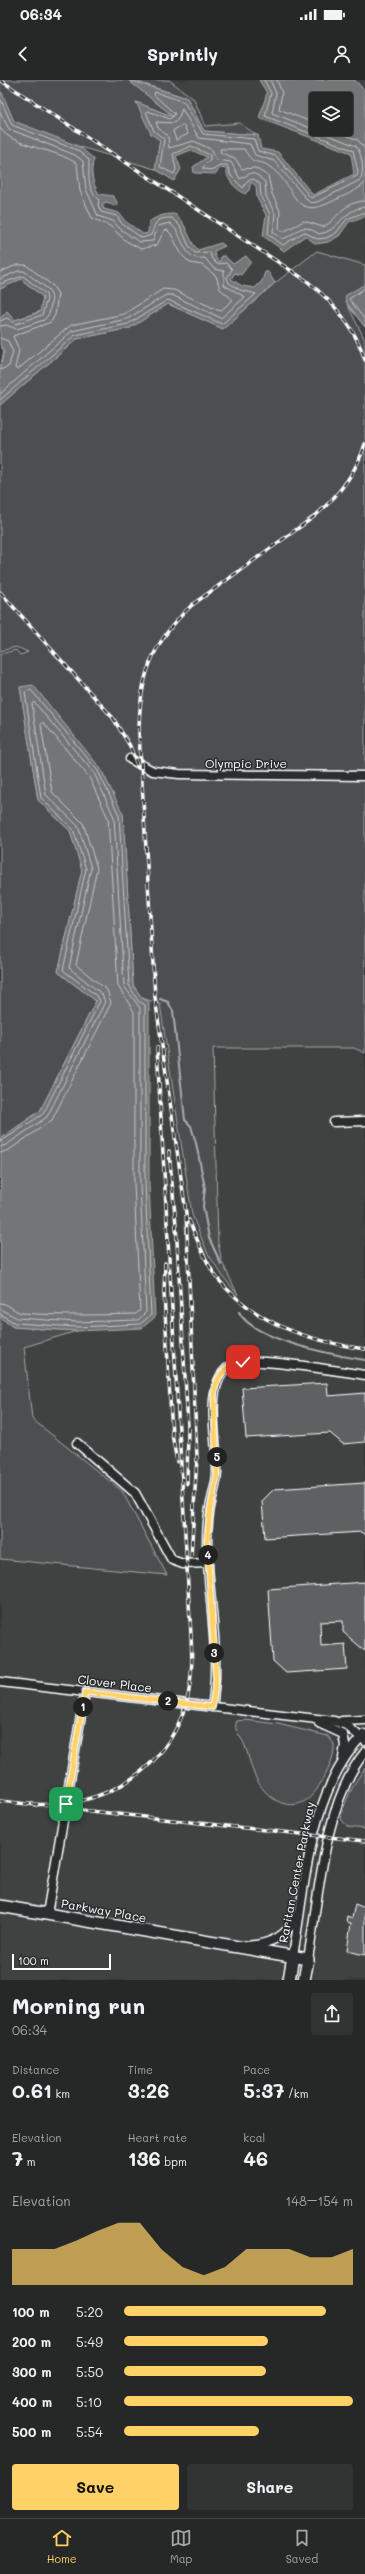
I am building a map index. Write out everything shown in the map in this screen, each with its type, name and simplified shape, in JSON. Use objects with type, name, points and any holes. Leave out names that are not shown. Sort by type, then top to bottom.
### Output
[{"type":"main road","points":[[0,1906],[47,1914]]},
{"type":"main road","name":"Parkway Place","points":[[47,1914],[308,1959]]},
{"type":"main road","name":"Raritan Center Parkway","points":[[289,1980],[293,1956]]},
{"type":"main road","points":[[304,1980],[308,1959]]},
{"type":"street","name":"Olympic Drive","points":[[130,759],[153,771],[179,774],[365,776]]},
{"type":"street","points":[[334,1122],[365,1121]]},
{"type":"street","points":[[212,1707],[216,1680],[208,1563],[210,1510],[217,1475],[214,1392],[221,1374],[237,1362],[294,1365],[365,1375]]},
{"type":"street","points":[[77,1443],[135,1493],[172,1560],[183,1564],[208,1563]]},
{"type":"street","name":"Clover Place","points":[[0,1682],[330,1721],[346,1725],[364,1737]]},
{"type":"street","name":"Parkway Place","points":[[47,1914],[85,1692]]},
{"type":"street","points":[[295,1716],[328,1725],[341,1732],[345,1745],[341,1764]]},
{"type":"street","points":[[330,1721],[365,1720]]},
{"type":"street","name":"Raritan Center Parkway","points":[[293,1956],[319,1812],[327,1790],[341,1764],[364,1737]]},
{"type":"street","points":[[308,1959],[335,1810],[347,1778],[365,1752]]},
{"type":"street","points":[[233,1946],[253,1946],[278,1939],[292,1926],[302,1902]]},
{"type":"shaded area","points":[[0,80],[365,80],[365,1980],[0,1980]]},
{"type":"shaded area","points":[[0,80],[128,80],[176,118],[136,102],[160,140],[155,169],[80,147],[13,121],[2,93],[0,92]]},
{"type":"shaded area","points":[[132,80],[169,80],[194,99],[205,126],[240,123],[256,135],[204,131],[187,98]]},
{"type":"shaded area","points":[[317,251],[365,265],[365,327],[347,304],[365,340],[365,1053],[354,1048],[213,1048],[218,1243],[222,1262],[238,1295],[224,1278],[208,1254],[192,1215],[160,1004],[142,998],[133,985],[123,814],[20,687],[38,800],[70,831],[82,870],[58,972],[96,1001],[40,1111],[1,1138],[0,1142],[0,654],[16,650],[20,655],[28,652],[16,647],[0,651],[0,405],[77,339],[130,328],[168,304],[223,329],[275,283]]},
{"type":"shaded area","points":[[21,279],[43,297],[41,311],[15,320],[7,311],[0,319],[0,289]]},
{"type":"shaded area","points":[[0,1317],[13,1327],[77,1331],[24,1347],[32,1419],[122,1491],[167,1575],[0,1559]]},
{"type":"shaded area","points":[[245,1720],[278,1724],[328,1736],[334,1744],[332,1759],[320,1784],[306,1801],[297,1804],[280,1802],[271,1797],[264,1790],[255,1776],[244,1743],[238,1734],[236,1727],[237,1721]]},
{"type":"shaded area","points":[[365,1768],[365,1829],[348,1827],[341,1819],[342,1812],[350,1792]]},
{"type":"water","points":[[128,80],[187,98],[204,131],[258,135],[261,149],[278,152],[313,195],[354,174],[351,153],[259,118],[267,93],[259,80],[355,80],[365,91],[365,216],[349,222],[339,236],[328,242],[316,244],[305,236],[284,251],[263,236],[266,215],[257,198],[256,186],[251,182],[249,190],[245,194],[232,184],[226,169],[220,168],[216,174],[194,173],[193,167],[207,157],[191,150],[176,156],[181,169],[174,181],[155,169],[160,140],[151,134],[136,102],[174,117]]},
{"type":"water","points":[[0,92],[2,93],[14,121],[80,147],[94,159],[92,172],[93,181],[99,194],[113,196],[117,202],[116,206],[107,202],[102,204],[104,209],[119,213],[125,221],[143,234],[148,233],[149,222],[152,220],[167,214],[175,214],[183,223],[193,244],[198,250],[221,243],[225,246],[214,251],[215,257],[220,262],[221,256],[225,256],[233,264],[246,256],[251,262],[241,275],[235,273],[231,279],[242,286],[255,288],[262,281],[265,272],[268,272],[275,283],[223,329],[168,304],[130,328],[77,339],[0,405],[0,368],[4,351],[0,345],[0,319],[7,311],[15,320],[40,312],[43,297],[21,279],[0,289]]},
{"type":"water","points":[[365,284],[365,327],[346,302],[345,296]]},
{"type":"water","points":[[33,685],[101,769],[123,814],[133,985],[142,998],[149,1002],[149,1184],[155,1317],[142,1328],[77,1331],[13,1327],[0,1317],[1,1138],[40,1111],[96,1001],[58,972],[82,870],[70,831],[38,800],[20,687]]},
{"type":"building","points":[[327,1383],[328,1396],[365,1393],[365,1442],[343,1444],[330,1433],[246,1438],[242,1388]]},
{"type":"building","points":[[365,1483],[365,1535],[361,1532],[265,1538],[262,1501],[274,1489]]},
{"type":"building","points":[[365,1582],[365,1651],[343,1632],[343,1621],[320,1622],[321,1646],[345,1644],[347,1669],[286,1673],[273,1661],[268,1589]]},
{"type":"building","points":[[355,1904],[365,1908],[365,1955],[347,1951],[351,1923],[346,1922],[347,1916],[352,1918]]},
{"type":"waterway","points":[[160,999],[168,1002],[173,1011],[185,1120],[191,1126],[196,1143],[205,1188],[203,1206],[209,1238],[221,1264]]},
{"type":"waterway","points":[[239,1312],[247,1322],[278,1339],[316,1350],[365,1360]]},
{"type":"railway","points":[[0,80],[307,281],[317,289],[342,316],[356,337],[365,360]]},
{"type":"railway","points":[[191,1557],[197,1457],[186,1213],[155,997],[139,734],[142,696],[145,679],[157,648],[166,633],[178,619],[192,605],[315,516],[331,501],[345,484],[357,465],[365,444]]},
{"type":"railway","points":[[0,592],[113,718],[130,746],[138,768]]},
{"type":"railway","points":[[32,1804],[55,1804],[78,1801],[100,1795],[121,1785],[139,1773],[156,1757],[170,1739],[181,1718],[189,1689],[192,1661],[191,1632],[157,1047]]},
{"type":"railway","points":[[169,1151],[176,1225],[188,1426],[187,1484]]},
{"type":"railway","points":[[189,1220],[209,1265],[217,1278],[232,1294],[248,1307],[266,1319],[284,1328],[324,1341],[365,1349]]},
{"type":"railway","points":[[165,1263],[164,1293],[172,1434],[177,1462]]},
{"type":"railway","points":[[0,1801],[37,1805]]},
{"type":"railway","points":[[63,1808],[365,1841]]},
{"type":"route","points":[[66,1804],[85,1692],[212,1707],[216,1680],[207,1540],[210,1510],[217,1475],[214,1396],[216,1384],[224,1371],[235,1363],[243,1362]]}]
